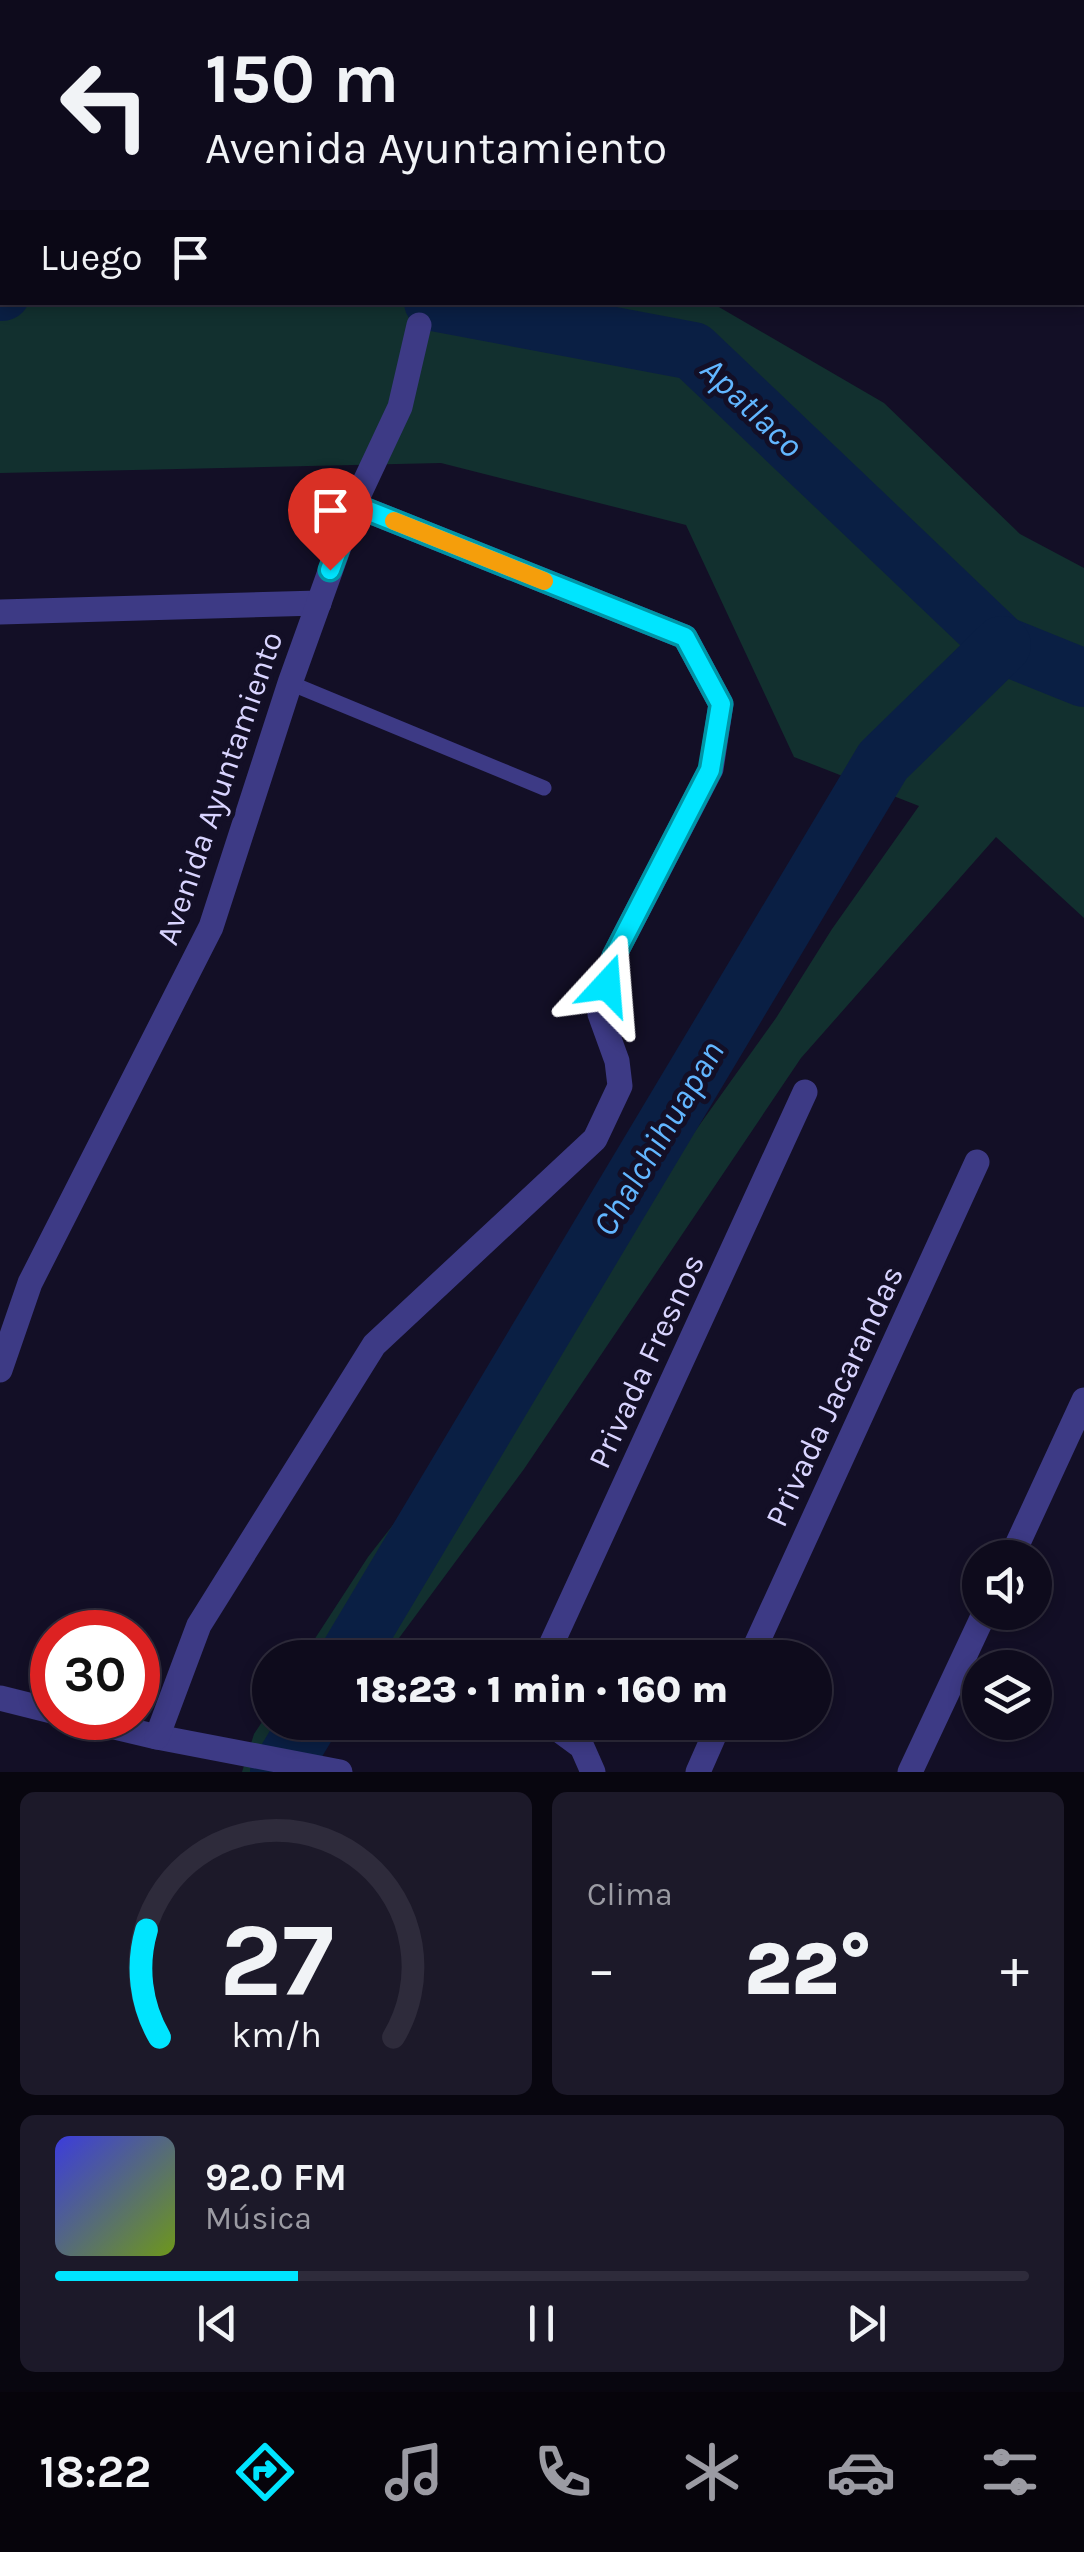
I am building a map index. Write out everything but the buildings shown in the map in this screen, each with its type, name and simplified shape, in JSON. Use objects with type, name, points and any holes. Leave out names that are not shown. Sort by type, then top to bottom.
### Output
[{"type":"street","name":"Avenida Ayuntamiento","points":[[0,1370],[30,1283],[210,927],[318,603],[354,505],[400,407],[419,325]]},
{"type":"street","points":[[160,1727],[199,1625],[374,1345],[596,1139],[620,1086],[617,1062],[600,1014],[614,956],[710,770],[721,704],[685,637],[354,505]]},
{"type":"street","points":[[0,612],[318,603]]},
{"type":"street","name":"Privada Fresnos","points":[[552,1640],[806,1092]]},
{"type":"street","name":"Privada Jacarandas","points":[[758,1640],[977,1162]]},
{"type":"street","points":[[1018,1540],[1084,1400]]},
{"type":"street","points":[[910,1772],[977,1630]]},
{"type":"street","points":[[0,1698],[30,1706]]},
{"type":"street","points":[[160,1739],[340,1772]]},
{"type":"street","points":[[572,1740],[582,1747],[593,1772]]},
{"type":"street","points":[[698,1772],[712,1740]]},
{"type":"lane","points":[[290,683],[544,788]]},
{"type":"green space","points":[[0,305],[715,305],[884,403],[1020,534],[1084,568],[1084,918],[996,837],[801,1058],[524,1469],[398,1640],[314,1640],[368,1557],[648,1197],[776,1018],[832,929],[919,806],[794,757],[686,525],[441,463],[0,473]]},
{"type":"green space","points":[[252,1740],[324,1740],[315,1772],[242,1772]]},
{"type":"waterway","name":"Apatlaco","points":[[449,305],[693,351],[1002,645],[1084,678]]},
{"type":"waterway","name":"Chalchihuapan","points":[[358,1640],[883,761],[1002,645]]},
{"type":"waterway","name":"Chalchihuapan","points":[[279,1772],[298,1740]]},
{"type":"slow traffic","points":[[394,521],[544,581]]},
{"type":"route","points":[[330,570],[354,505],[685,637],[721,704],[710,770],[614,956],[607,985]]}]
